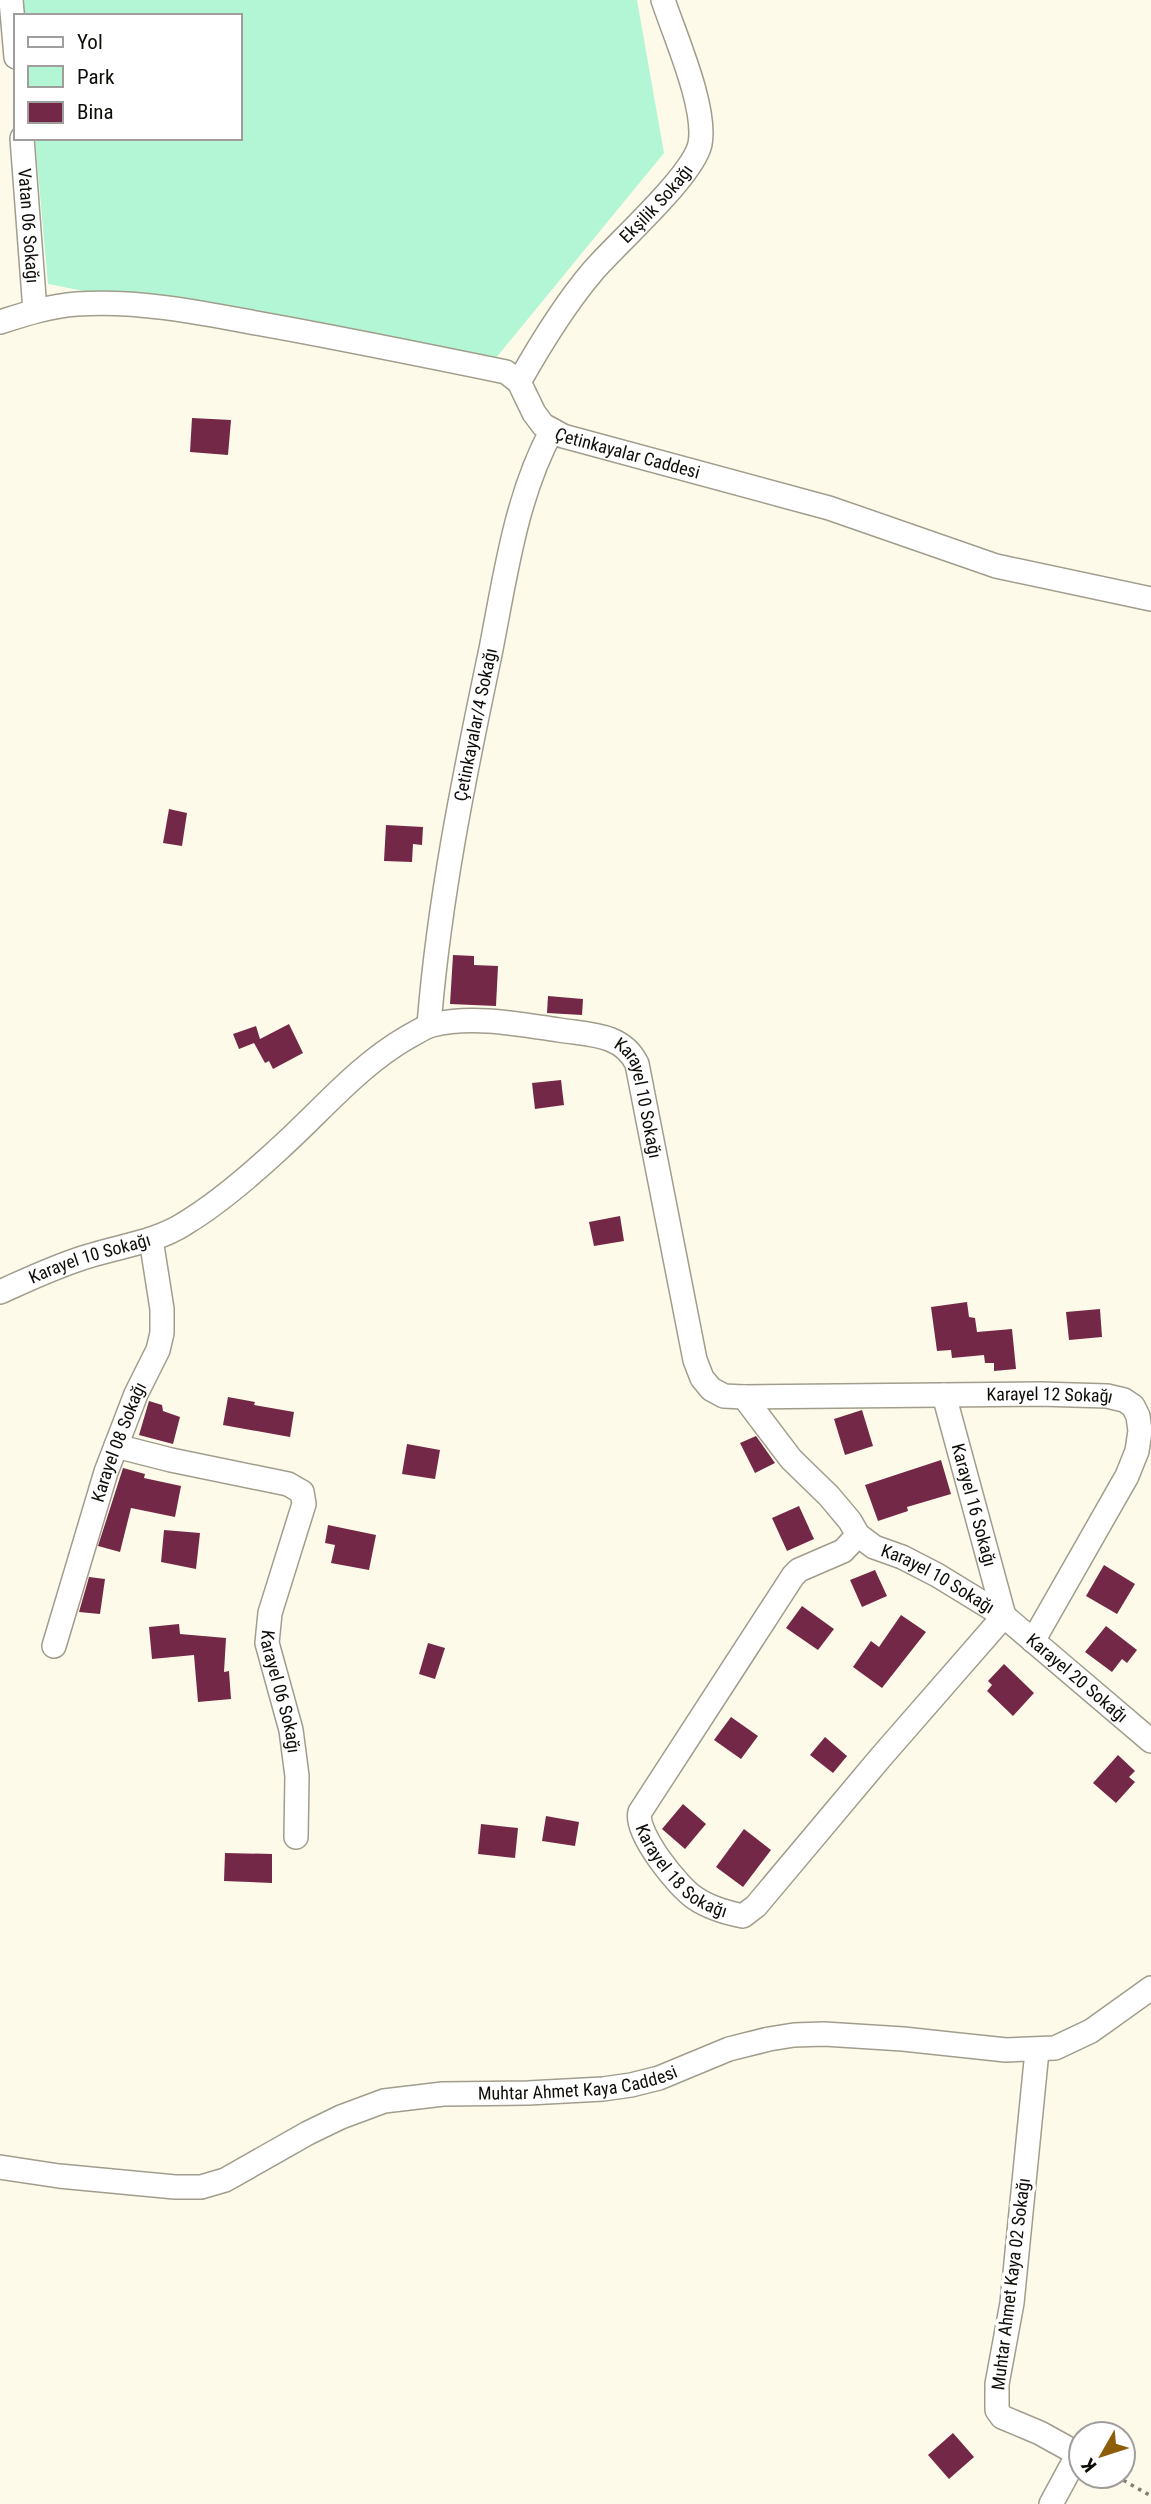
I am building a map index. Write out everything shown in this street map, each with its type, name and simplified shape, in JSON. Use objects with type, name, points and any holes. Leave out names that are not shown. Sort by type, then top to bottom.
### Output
[{"type":"street","points":[[11,0],[14,34]]},
{"type":"street","name":"Ekşilik Sokağı","points":[[519,382],[552,323],[585,281],[676,183],[693,162],[700,144],[700,117],[663,0]]},
{"type":"street","name":"Vatan 06 Sokağı","points":[[22,140],[35,311]]},
{"type":"street","points":[[0,322],[35,311],[78,304],[173,309],[282,327],[506,372],[519,382]]},
{"type":"street","name":"Çetinkayalar Caddesi","points":[[519,382],[543,425],[563,436],[829,508],[996,566],[1151,599]]},
{"type":"street","name":"Çetinkayalar/4 Sokağı","points":[[429,1025],[434,957],[443,898],[503,588],[530,480],[539,454],[552,430]]},
{"type":"street","name":"Karayel 10 Sokağı","points":[[0,1292],[85,1257],[170,1233],[186,1224],[224,1196],[280,1148],[373,1061],[429,1025],[461,1020],[528,1025],[607,1038],[622,1044],[631,1052],[637,1063],[695,1360],[702,1378],[711,1389],[724,1396],[744,1397],[790,1459],[829,1496],[858,1535],[874,1547],[902,1557],[937,1575],[1004,1616]]},
{"type":"street","name":"Karayel 08 Sokağı","points":[[54,1646],[116,1446],[140,1384],[158,1350],[162,1333],[162,1310],[151,1239]]},
{"type":"street","name":"Karayel 16 Sokağı","points":[[944,1395],[1004,1616]]},
{"type":"street","name":"Karayel 12 Sokağı","points":[[744,1397],[1107,1396],[1124,1400],[1133,1406],[1138,1416],[1140,1432],[1137,1451],[1127,1476],[1033,1640]]},
{"type":"street","name":"Karayel 06 Sokağı","points":[[116,1446],[288,1484],[302,1492],[304,1504],[270,1614],[267,1643],[292,1730],[297,1776],[296,1837]]},
{"type":"street","name":"Karayel 18 Sokağı","points":[[858,1535],[843,1550],[799,1570],[793,1576],[640,1812],[638,1819],[642,1833],[679,1882],[695,1898],[743,1916],[756,1906],[1004,1616]]},
{"type":"street","name":"Karayel 20 Sokağı","points":[[1004,1616],[1151,1741]]},
{"type":"street","name":"Muhtar Ahmet Kaya Caddesi","points":[[0,2167],[59,2176],[201,2187],[225,2180],[308,2133],[384,2101],[443,2094],[553,2092],[631,2085],[659,2078],[729,2049],[794,2035],[903,2039],[1037,2051],[1071,2042],[1119,2013],[1151,1988]]},
{"type":"street","name":"Muhtar Ahmet Kaya 02 Sokağı","points":[[1037,2051],[1012,2303],[997,2384],[997,2410],[1002,2417],[1040,2433],[1078,2454],[1051,2504]]},
{"type":"green space","points":[[23,0],[637,0],[664,153],[495,359],[324,338],[48,284],[35,140],[242,140],[242,14],[25,14]]},
{"type":"building","points":[[192,418],[231,420],[228,455],[190,452]]},
{"type":"building","points":[[169,809],[187,813],[182,846],[163,843]]},
{"type":"building","points":[[386,825],[423,827],[422,845],[413,844],[412,862],[384,861]]},
{"type":"building","points":[[453,955],[474,956],[474,965],[498,966],[496,1006],[450,1004]]},
{"type":"building","points":[[548,996],[583,999],[582,1015],[547,1013]]},
{"type":"building","points":[[289,1024],[303,1053],[273,1069],[269,1061],[265,1063],[254,1043],[239,1049],[233,1034],[256,1026],[260,1039]]},
{"type":"building","points":[[561,1080],[564,1105],[535,1109],[532,1083]]},
{"type":"building","points":[[620,1216],[624,1241],[594,1246],[589,1222]]},
{"type":"building","points":[[967,1302],[969,1317],[975,1318],[977,1332],[1012,1329],[1016,1369],[994,1371],[994,1363],[985,1363],[984,1355],[952,1358],[951,1350],[937,1351],[931,1307]]},
{"type":"building","points":[[1100,1309],[1102,1337],[1069,1340],[1066,1312]]},
{"type":"building","points":[[228,1397],[294,1412],[290,1437],[223,1425]]},
{"type":"building","points":[[149,1401],[162,1405],[163,1411],[180,1417],[173,1444],[139,1435]]},
{"type":"building","points":[[862,1410],[873,1446],[845,1455],[834,1419]]},
{"type":"building","points":[[756,1436],[775,1463],[755,1473],[740,1443]]},
{"type":"building","points":[[407,1444],[440,1450],[435,1479],[402,1474]]},
{"type":"building","points":[[941,1460],[951,1494],[907,1507],[908,1511],[878,1521],[865,1485]]},
{"type":"building","points":[[123,1468],[145,1474],[144,1478],[181,1486],[175,1517],[131,1508],[120,1552],[98,1546]]},
{"type":"building","points":[[799,1506],[814,1539],[787,1551],[772,1518]]},
{"type":"building","points":[[328,1525],[376,1535],[369,1570],[331,1563],[335,1545],[325,1543]]},
{"type":"building","points":[[164,1530],[200,1533],[196,1569],[161,1562]]},
{"type":"building","points":[[1104,1565],[1135,1584],[1117,1614],[1086,1596]]},
{"type":"building","points":[[875,1570],[887,1596],[862,1607],[850,1580]]},
{"type":"building","points":[[89,1577],[105,1579],[100,1614],[79,1612]]},
{"type":"building","points":[[802,1606],[834,1629],[818,1650],[786,1628]]},
{"type":"building","points":[[901,1615],[926,1632],[882,1688],[853,1667],[871,1641],[879,1647]]},
{"type":"building","points":[[179,1624],[180,1634],[226,1638],[224,1672],[229,1671],[231,1699],[198,1702],[194,1655],[152,1659],[149,1627]]},
{"type":"building","points":[[1106,1626],[1137,1650],[1127,1663],[1122,1659],[1112,1672],[1085,1652]]},
{"type":"building","points":[[428,1643],[445,1648],[435,1679],[419,1674]]},
{"type":"building","points":[[1004,1664],[1034,1693],[1013,1716],[987,1691],[992,1685],[988,1681]]},
{"type":"building","points":[[731,1717],[758,1736],[741,1759],[714,1740]]},
{"type":"building","points":[[825,1737],[847,1756],[833,1773],[810,1755]]},
{"type":"building","points":[[1118,1755],[1135,1771],[1129,1777],[1135,1782],[1116,1803],[1093,1783]]},
{"type":"building","points":[[683,1804],[706,1824],[685,1849],[662,1829]]},
{"type":"building","points":[[546,1816],[579,1822],[575,1846],[542,1841]]},
{"type":"building","points":[[481,1824],[518,1828],[515,1858],[478,1854]]},
{"type":"building","points":[[744,1829],[771,1850],[743,1887],[716,1867]]},
{"type":"building","points":[[225,1853],[272,1854],[272,1883],[224,1881]]},
{"type":"building","points":[[953,2433],[974,2457],[949,2479],[928,2455]]}]
